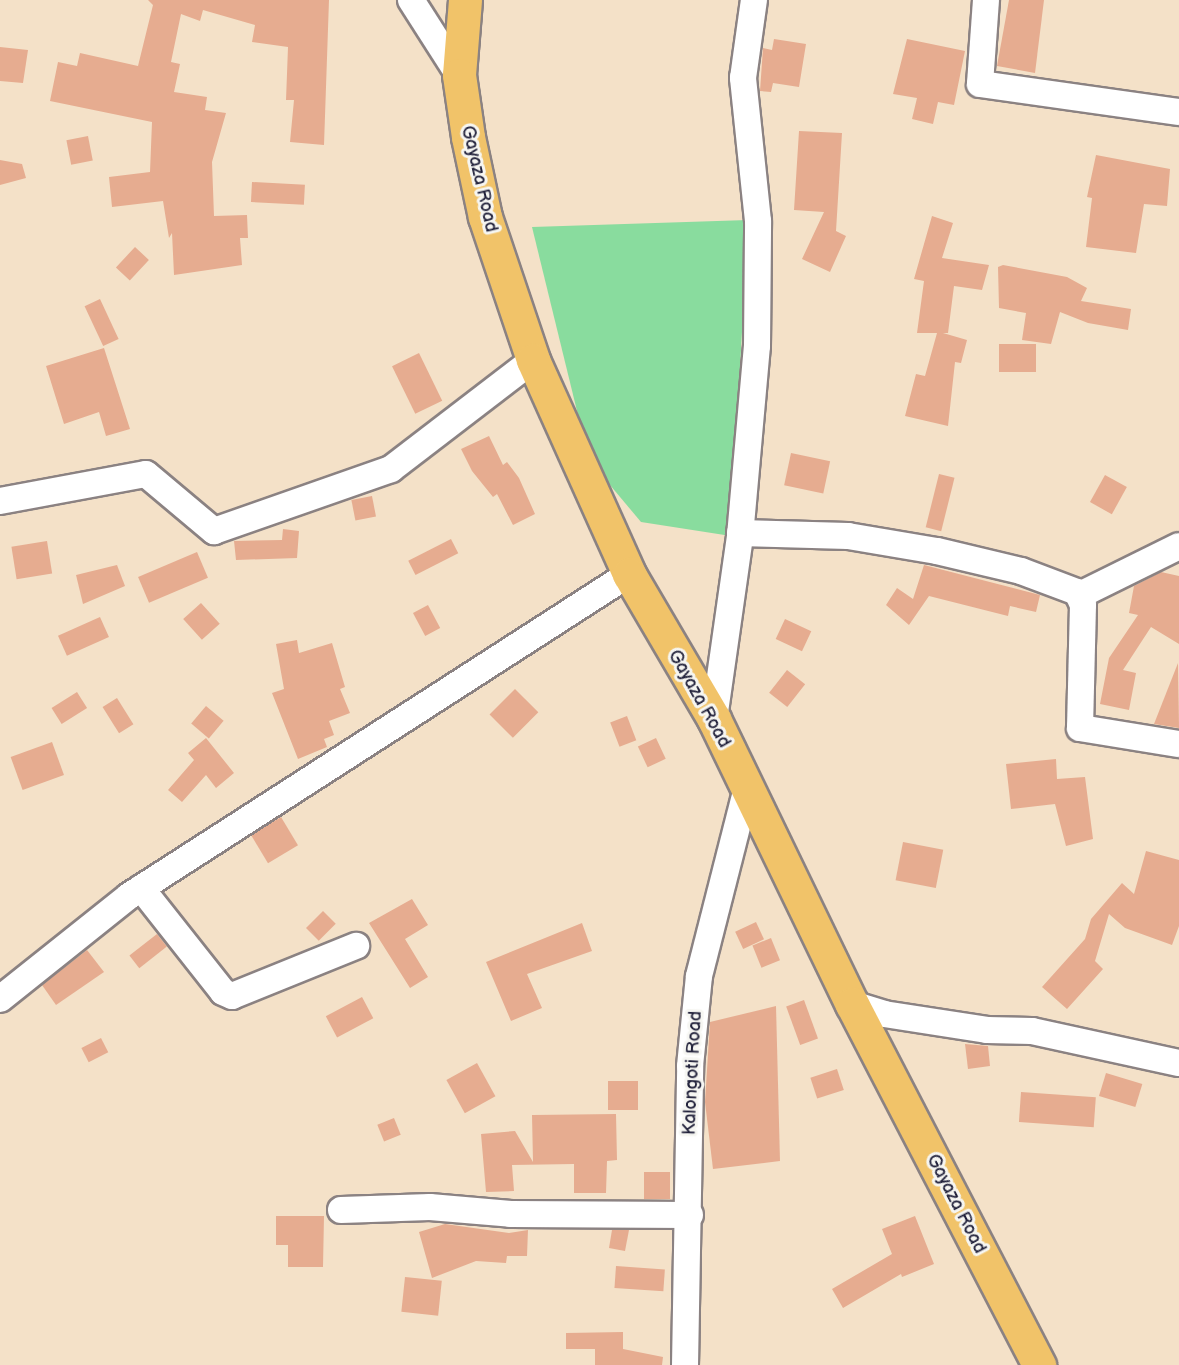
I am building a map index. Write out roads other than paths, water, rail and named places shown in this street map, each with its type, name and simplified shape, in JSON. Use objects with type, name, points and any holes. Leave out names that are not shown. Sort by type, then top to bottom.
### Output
[{"type":"main road","name":"Gayaza Road","points":[[466,0],[459,75],[485,217],[533,360],[629,574],[714,719],[852,1004],[1039,1365]]},
{"type":"street","points":[[411,0],[459,75]]},
{"type":"street","points":[[714,719],[740,533],[757,346],[758,221],[743,78],[754,0]]},
{"type":"street","points":[[986,0],[980,84],[1179,112]]},
{"type":"street","points":[[0,500],[146,474],[214,531],[391,469],[533,360]]},
{"type":"street","points":[[740,533],[848,536],[937,551],[1021,571],[1080,595],[1179,546]]},
{"type":"street","points":[[0,999],[141,888],[629,574]]},
{"type":"street","points":[[1080,595],[1080,728],[1179,744]]},
{"type":"street","name":"Kalongoti Road","points":[[685,1365],[690,1214],[690,1066],[699,976],[747,787]]},
{"type":"street","points":[[141,888],[223,992],[232,996],[356,946]]},
{"type":"street","points":[[852,1004],[884,1014],[987,1030],[1032,1031],[1179,1063]]},
{"type":"street","points":[[341,1210],[430,1207],[511,1214],[690,1214]]}]
